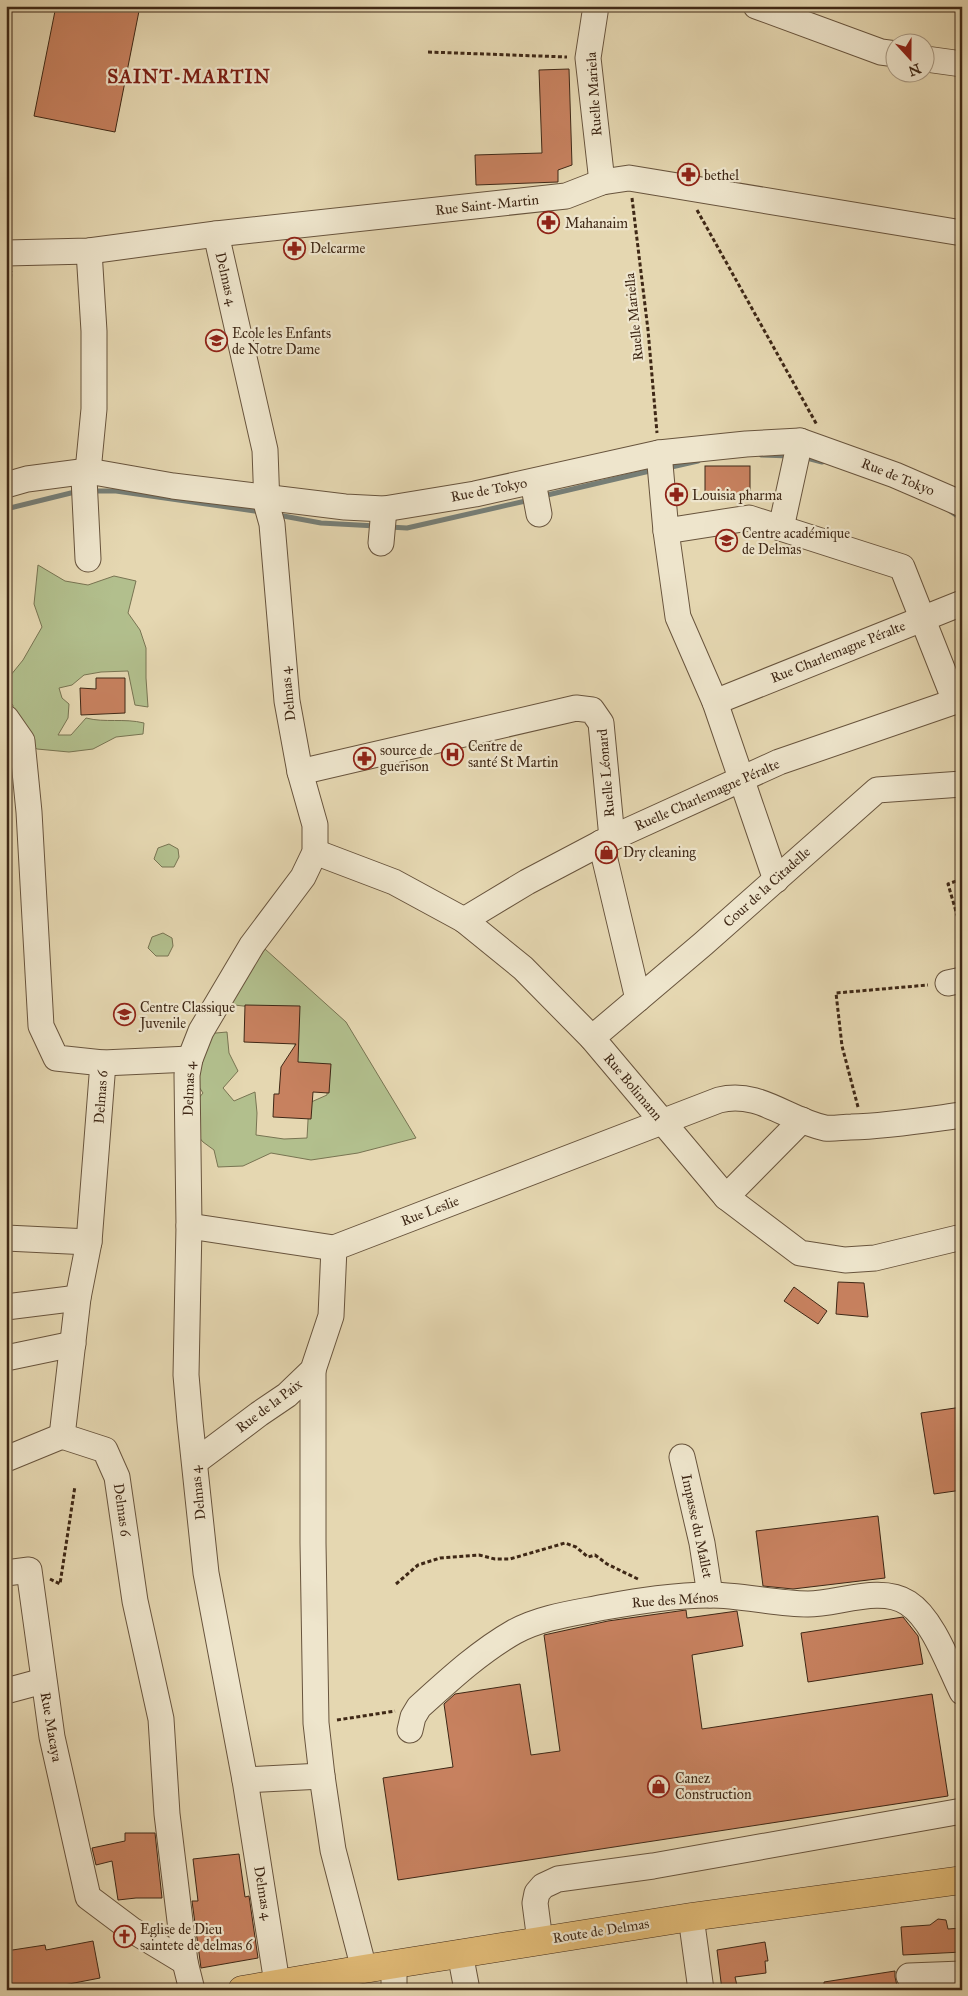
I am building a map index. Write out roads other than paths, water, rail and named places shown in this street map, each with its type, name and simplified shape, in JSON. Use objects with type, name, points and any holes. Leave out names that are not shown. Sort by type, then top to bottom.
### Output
[{"type":"main road","name":"Route de Delmas","points":[[242,1990],[364,1968],[394,1977],[460,1953],[691,1917],[962,1880]]},
{"type":"street","name":"Ruelle Mariela","points":[[596,6],[588,58],[602,182]]},
{"type":"street","points":[[756,6],[886,53]]},
{"type":"street","points":[[936,60],[962,64]]},
{"type":"street","name":"Rue Saint-Martin","points":[[10,253],[89,252],[216,234],[566,196],[602,182],[629,178],[962,233]]},
{"type":"street","name":"Delmas 4","points":[[216,234],[265,450],[268,509],[287,701],[300,772],[315,825],[316,852],[303,877],[252,945],[201,1031],[190,1059],[187,1075],[189,1226],[186,1375],[206,1573],[245,1780],[277,1984]]},
{"type":"street","points":[[88,559],[85,512],[86,475],[94,409],[94,331],[89,252]]},
{"type":"street","points":[[781,528],[800,441]]},
{"type":"street","name":"Rue de Tokyo","points":[[9,484],[86,475],[173,486],[268,509],[345,507],[383,514],[475,494],[534,485],[659,454],[746,444],[800,441],[895,475],[962,504]]},
{"type":"street","points":[[659,454],[666,531],[678,617],[715,702],[776,880]]},
{"type":"street","points":[[534,485],[539,514]]},
{"type":"street","points":[[380,543],[383,514]]},
{"type":"street","points":[[666,531],[749,518],[902,567],[958,700]]},
{"type":"street","name":"Rue Charlemagne Péralte","points":[[715,702],[922,618],[962,604]]},
{"type":"street","name":"Ruelle Charlemagne Péralte","points":[[464,920],[527,882],[606,841],[779,762],[958,700]]},
{"type":"street","name":"Ruelle Léonard","points":[[300,772],[576,708],[592,710],[601,723],[606,841],[638,999]]},
{"type":"street","name":"Delmas 6","points":[[6,718],[22,742],[29,812],[41,1026],[56,1058],[103,1062],[190,1059]]},
{"type":"street","name":"Cour de la Citadelle","points":[[592,1038],[776,880],[877,790],[962,784]]},
{"type":"street","name":"Rue Bolimann","points":[[316,852],[394,882],[464,920],[523,968],[592,1038],[726,1197],[800,1253],[845,1260],[875,1258],[962,1237]]},
{"type":"street","name":"Delmas 6","points":[[103,1062],[89,1242],[78,1298],[62,1436],[105,1450],[117,1477],[136,1601],[161,1719],[167,1814],[185,1962],[192,1990]]},
{"type":"street","name":"Rue Leslie","points":[[189,1226],[334,1248],[720,1100],[733,1097],[758,1102],[826,1128],[863,1127],[962,1115]]},
{"type":"street","points":[[726,1197],[802,1120]]},
{"type":"street","points":[[6,1238],[89,1242]]},
{"type":"street","name":"Rue de la Paix","points":[[195,1462],[287,1395],[313,1370],[330,1316],[334,1248]]},
{"type":"street","points":[[6,1307],[78,1298]]},
{"type":"street","points":[[6,1358],[73,1344]]},
{"type":"street","points":[[313,1370],[316,1723],[333,1850],[364,1968]]},
{"type":"street","points":[[6,1459],[62,1436]]},
{"type":"street","name":"Impasse du Mallet","points":[[682,1457],[702,1543],[710,1595]]},
{"type":"street","name":"Rue Macaya","points":[[18,1572],[43,1681],[52,1737],[88,1897],[132,1930],[185,1962]]},
{"type":"street","name":"Rue des Ménos","points":[[410,1730],[413,1717],[419,1707],[488,1648],[516,1631],[542,1620],[651,1599],[710,1595],[777,1603],[810,1604],[878,1595],[896,1597],[919,1612],[927,1623],[962,1692]]},
{"type":"street","points":[[6,1691],[43,1681]]},
{"type":"street","points":[[245,1780],[322,1776]]},
{"type":"street","points":[[540,1941],[535,1903],[543,1886],[558,1879],[654,1866],[962,1811]]},
{"type":"street","points":[[691,1917],[701,1990]]},
{"type":"street","points":[[460,1953],[467,1990]]},
{"type":"street","points":[[909,1976],[962,1974]]},
{"type":"waterway","points":[[761,455],[790,456]]},
{"type":"waterway","points":[[803,457],[822,462]]},
{"type":"waterway","points":[[667,468],[698,461]]},
{"type":"waterway","points":[[543,496],[654,470]]},
{"type":"waterway","points":[[6,509],[79,491]]},
{"type":"waterway","points":[[92,491],[116,491],[262,512]]},
{"type":"waterway","points":[[389,527],[407,528],[530,500]]},
{"type":"waterway","points":[[950,511],[962,519]]},
{"type":"waterway","points":[[278,515],[321,523],[376,526]]},
{"type":"place","name":"bethel","points":[[688,175]]},
{"type":"place","name":"Mahanaim","points":[[549,223]]},
{"type":"place","name":"Delcarme","points":[[294,248]]},
{"type":"place","name":"Ecole les Enfants de Notre Dame","points":[[216,341]]},
{"type":"place","name":"Louisia pharma","points":[[676,495]]},
{"type":"place","name":"Centre académique de Delmas","points":[[726,541]]},
{"type":"place","name":"Centre de santé St Martin","points":[[452,754]]},
{"type":"place","name":"source de guerison","points":[[364,758]]},
{"type":"place","name":"Dry cleaning","points":[[607,852]]},
{"type":"place","name":"Centre Classique Juvenile","points":[[124,1015]]},
{"type":"place","name":"Canez Construction","points":[[659,1786]]},
{"type":"place","name":"Eglise de Dieu saintete de delmas 6","points":[[124,1937]]},
{"type":"district","name":"SAINT-MARTIN","points":[[189,76]]}]
